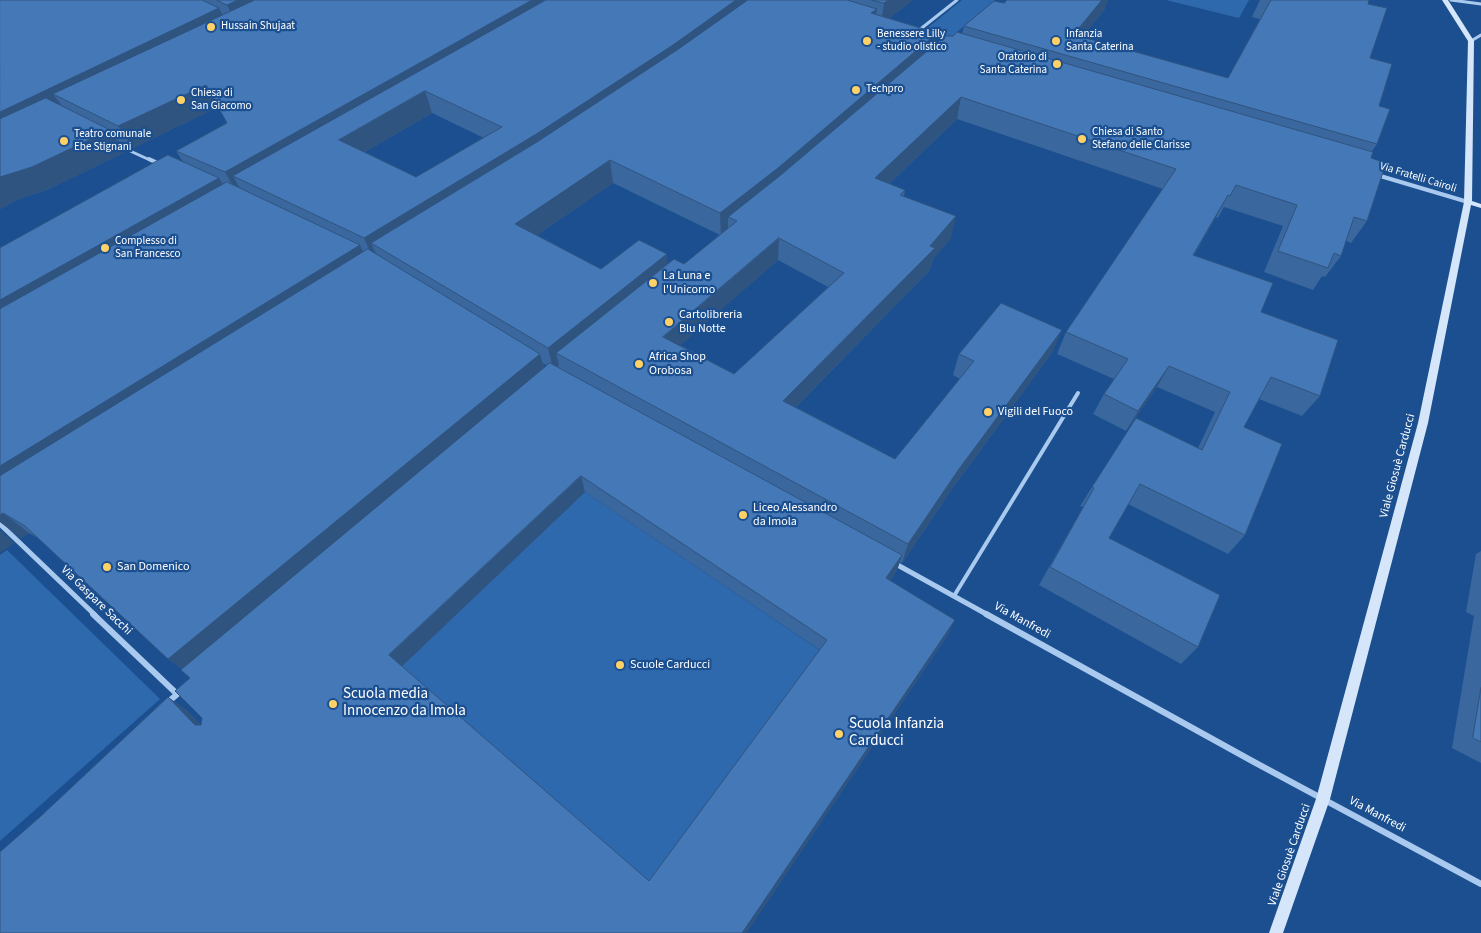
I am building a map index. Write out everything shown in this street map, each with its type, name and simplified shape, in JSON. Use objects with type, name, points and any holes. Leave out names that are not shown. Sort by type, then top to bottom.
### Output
[{"type":"street","points":[[912,36],[957,0]]},
{"type":"street","points":[[1445,0],[1470,41],[1481,35]]},
{"type":"street","points":[[1450,0],[1481,4]]},
{"type":"street","name":"Viale Giosuè Carducci","points":[[1276,933],[1323,800],[1424,423],[1468,202],[1470,41]]},
{"type":"street","points":[[112,142],[166,167]]},
{"type":"street","name":"Via Fratelli Cairoli","points":[[1371,173],[1468,202]]},
{"type":"street","points":[[1468,202],[1481,206]]},
{"type":"street","name":"Via Gaspare Sacchi","points":[[0,524],[177,694]]},
{"type":"street","name":"Via Manfredi","points":[[885,558],[1323,800],[1481,884]]},
{"type":"street","points":[[163,707],[185,687]]},
{"type":"lane","points":[[954,596],[1078,393]]},
{"type":"lane","points":[[177,694],[184,700]]},
{"type":"shaded area","points":[[962,0],[995,0],[950,38],[925,30]]},
{"type":"shaded area","points":[[1166,0],[1249,0],[1239,18]]},
{"type":"shaded area","points":[[585,492],[824,653],[652,888],[400,668]]},
{"type":"shaded area","points":[[7,550],[160,699],[0,841],[0,555]]},
{"type":"building","points":[[0,0],[202,0],[219,8],[0,112]]},
{"type":"building","points":[[217,0],[238,0],[227,5]]},
{"type":"building","points":[[255,0],[532,0],[225,172],[176,151],[227,123],[206,85],[118,126],[53,94]]},
{"type":"building","points":[[546,0],[736,0],[673,45],[538,133],[364,238],[233,176]],"holes":[[[425,91],[502,127],[416,177],[339,140]]]},
{"type":"building","points":[[748,0],[847,0],[877,9],[871,13],[937,33],[778,168],[720,213],[610,160],[515,224],[601,269],[639,240],[667,254],[548,348],[371,243],[537,142],[677,50]]},
{"type":"building","points":[[872,0],[888,0],[884,3]]},
{"type":"building","points":[[1007,0],[1102,0],[1074,34],[1228,78],[1271,0],[1369,0],[1368,4],[1387,8],[1370,58],[1392,64],[1379,106],[1390,109],[1377,144],[964,26],[994,1],[1004,3]]},
{"type":"building","points":[[957,32],[1373,152],[1371,158],[1386,163],[1367,221],[1354,217],[1341,256],[1334,253],[1328,268],[1278,251],[1297,205],[1236,185],[1230,196],[1228,195],[1193,255],[1273,283],[1261,312],[1338,340],[1320,396],[1271,377],[1244,427],[1282,444],[1245,535],[1140,484],[1109,538],[1220,595],[1198,647],[1050,567],[1094,488],[1092,487],[1136,418],[1202,450],[1230,392],[1169,366],[1138,411],[1104,394],[1128,359],[1066,332],[1176,169],[961,97],[875,178],[905,190],[900,195],[956,216],[930,246],[935,248],[783,401],[895,459],[974,361],[959,354],[1001,303],[1062,330],[959,469],[908,544],[556,353],[674,259],[684,264],[737,221],[728,217],[782,174],[945,36],[953,36]],"holes":[[[779,238],[844,273],[734,374],[663,337]]]},
{"type":"building","points":[[46,98],[110,130],[32,167],[0,177],[0,119]]},
{"type":"building","points":[[168,155],[219,178],[0,300],[0,248]]},
{"type":"building","points":[[227,182],[360,245],[0,466],[0,309]]},
{"type":"building","points":[[368,249],[540,354],[168,659],[25,526],[3,513],[0,515],[0,476]]},
{"type":"building","points":[[550,363],[902,555],[886,578],[955,620],[742,933],[0,933],[0,852],[168,697],[195,725],[201,725],[202,718],[175,691],[190,678],[181,670]],"holes":[[[581,476],[827,640],[649,881],[389,655]]]},
{"type":"building","points":[[1481,688],[1481,742],[1473,738]]},
{"type":"place","name":"Hussain Shujaat","points":[[211,27]]},
{"type":"place","name":"Benessere Lilly - studio olistico","points":[[867,41]]},
{"type":"place","name":"Infanzia Santa Caterina","points":[[1056,41]]},
{"type":"place","name":"Oratorio di Santa Caterina","points":[[1057,64]]},
{"type":"place","name":"Techpro","points":[[856,90]]},
{"type":"place","name":"Chiesa di San Giacomo","points":[[181,100]]},
{"type":"place","name":"Chiesa di Santo Stefano delle Clarisse","points":[[1082,139]]},
{"type":"place","name":"Teatro comunale Ebe Stignani","points":[[64,141]]},
{"type":"place","name":"Complesso di San Francesco","points":[[105,248]]},
{"type":"place","name":"La Luna e l'Unicorno","points":[[653,283]]},
{"type":"place","name":"Cartolibreria Blu Notte","points":[[669,322]]},
{"type":"place","name":"Africa Shop Orobosa","points":[[639,364]]},
{"type":"place","name":"Vigili del Fuoco","points":[[988,412]]},
{"type":"place","name":"Liceo Alessandro da Imola","points":[[743,515]]},
{"type":"place","name":"San Domenico","points":[[107,567]]},
{"type":"place","name":"Scuole Carducci","points":[[620,665]]},
{"type":"place","name":"Scuola media Innocenzo da Imola","points":[[333,704]]},
{"type":"place","name":"Scuola Infanzia Carducci","points":[[839,734]]}]
